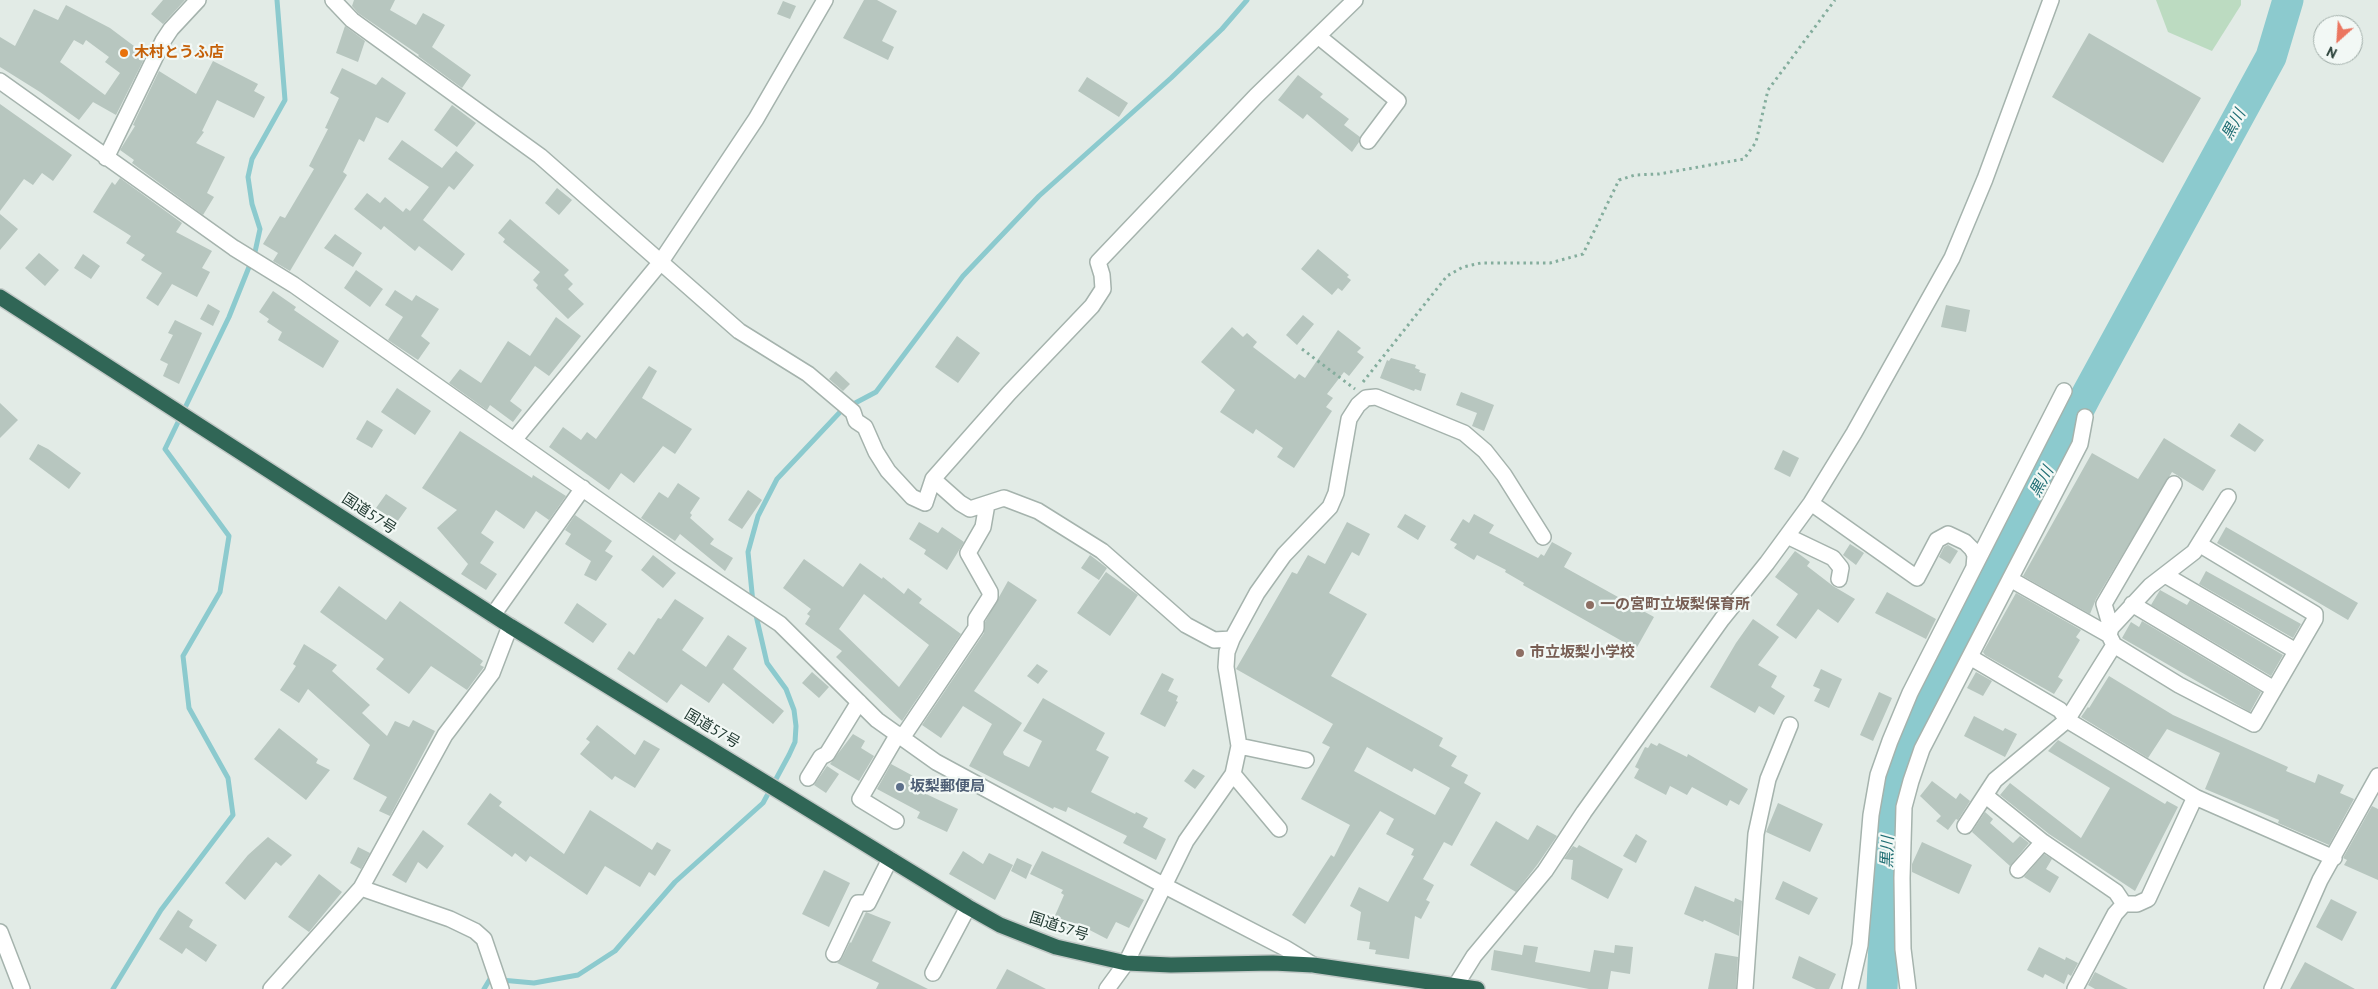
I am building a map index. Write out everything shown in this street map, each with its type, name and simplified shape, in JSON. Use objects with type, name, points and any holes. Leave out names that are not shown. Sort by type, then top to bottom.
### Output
[{"type":"highway","name":"国道57号","points":[[0,297],[510,626],[1000,925],[1056,947],[1126,963],[1171,965],[1273,963],[1313,965],[1428,985],[1456,985],[1477,989]]},
{"type":"street","points":[[106,158],[162,41],[198,0]]},
{"type":"street","points":[[333,0],[352,20],[540,156],[739,331],[808,374],[853,412],[856,421],[865,426],[876,452],[888,471],[912,497],[925,503],[933,480],[1009,393],[1092,306],[1103,288],[1098,262],[1256,96],[1355,0]]},
{"type":"street","points":[[514,440],[660,263],[756,119],[825,0]]},
{"type":"street","points":[[1456,985],[1474,956],[1545,871],[1584,812],[1722,619],[1811,503],[1854,433],[1913,324],[1952,258],[1985,179],[2051,0]]},
{"type":"street","points":[[1318,36],[1398,100],[1368,141]]},
{"type":"street","points":[[0,81],[234,248],[294,285],[780,624],[877,720],[936,762],[1164,886],[1285,948],[1313,965]]},
{"type":"street","points":[[1850,989],[1860,945],[1871,815],[1878,775],[1910,693],[2064,391]]},
{"type":"street","points":[[1108,989],[1126,963],[1164,886],[1167,875],[1186,841],[1233,774],[1239,746],[1226,667],[1227,652],[1232,638],[1257,593],[1284,555],[1330,507],[1336,493],[1353,411],[1366,398],[1376,397],[1464,433],[1485,451],[1504,475],[1543,537]]},
{"type":"street","points":[[1908,989],[1903,948],[1904,807],[1922,750],[2080,444],[2085,417]]},
{"type":"street","points":[[933,480],[970,509],[1004,498],[1038,512],[1102,551],[1186,625],[1214,640],[1232,638]]},
{"type":"street","points":[[2111,636],[2104,604],[2174,484]]},
{"type":"street","points":[[493,615],[583,488]]},
{"type":"street","points":[[1965,826],[1995,780],[2067,720],[2111,636],[2132,604],[2194,552],[2228,497]]},
{"type":"street","points":[[1811,503],[1917,578],[1937,540],[1948,534],[1965,542],[1972,549],[1975,555],[1974,569]]},
{"type":"street","points":[[896,821],[860,799],[900,736],[976,628],[976,619],[990,597],[990,592],[968,553],[983,527],[987,504]]},
{"type":"street","points":[[1787,536],[1833,558],[1841,568],[1839,579]]},
{"type":"street","points":[[2010,578],[2111,636],[2179,685],[2254,724],[2315,614],[2199,544]]},
{"type":"street","points":[[2165,575],[2296,651]]},
{"type":"street","points":[[2132,604],[2274,688]]},
{"type":"street","points":[[271,989],[360,888],[444,735],[492,674],[510,626]]},
{"type":"street","points":[[1970,657],[2060,710],[2067,720],[2195,797],[2334,858]]},
{"type":"street","points":[[808,778],[821,757],[827,754],[859,702]]},
{"type":"street","points":[[1745,989],[1756,834],[1768,779],[1790,725]]},
{"type":"street","points":[[1239,746],[1306,760]]},
{"type":"street","points":[[1233,774],[1279,829]]},
{"type":"street","points":[[2276,988],[2320,880],[2334,858],[2378,776]]},
{"type":"street","points":[[1986,796],[2043,842],[2116,892],[2124,904]]},
{"type":"street","points":[[2075,989],[2115,914],[2124,904],[2137,904],[2148,899],[2195,797]]},
{"type":"street","points":[[2018,870],[2043,842]]},
{"type":"street","points":[[834,954],[858,903],[868,903],[890,859]]},
{"type":"street","points":[[360,888],[450,919],[475,931],[484,939],[500,989]]},
{"type":"street","points":[[933,973],[968,907]]},
{"type":"street","points":[[0,932],[22,989]]},
{"type":"path","points":[[1366,398],[1362,384],[1447,276],[1463,267],[1480,263],[1550,263],[1583,254],[1619,180],[1635,175],[1659,174],[1744,158],[1756,142],[1768,90],[1835,0]]},
{"type":"path","points":[[1302,349],[1366,398]]},
{"type":"green space","points":[[2156,0],[2241,0],[2241,5],[2212,51],[2168,32]]},
{"type":"building","points":[[163,0],[185,0],[163,24],[151,14]]},
{"type":"building","points":[[354,0],[395,0],[390,10],[416,25],[423,13],[445,25],[432,47],[471,75],[462,88],[419,55],[358,13],[352,6]]},
{"type":"building","points":[[864,0],[877,0],[897,11],[882,41],[894,47],[888,60],[843,38]]},
{"type":"building","points":[[783,1],[796,6],[790,19],[777,14]]},
{"type":"building","points":[[66,5],[110,28],[146,55],[116,115],[93,102],[79,120],[40,92],[0,67],[0,37],[15,46],[34,9],[58,20]],"holes":[[[74,40],[83,45],[86,40],[109,57],[105,62],[120,73],[105,95],[60,62]]]},
{"type":"building","points":[[345,26],[365,41],[358,62],[336,53]]},
{"type":"building","points":[[2089,33],[2201,98],[2163,163],[2052,97]]},
{"type":"building","points":[[213,61],[258,84],[254,91],[265,97],[254,118],[217,100],[202,131],[204,132],[196,143],[225,157],[207,193],[214,197],[203,215],[132,163],[134,160],[120,150],[135,126],[133,125],[159,71],[196,94]]},
{"type":"building","points":[[342,68],[376,85],[382,77],[406,93],[388,123],[376,117],[364,142],[359,139],[343,172],[347,175],[290,271],[273,261],[278,253],[263,244],[280,216],[285,218],[314,169],[309,166],[328,129],[325,128],[339,98],[330,93]]},
{"type":"building","points":[[1298,75],[1323,94],[1320,97],[1349,119],[1344,125],[1360,137],[1352,152],[1307,114],[1303,119],[1278,100]]},
{"type":"building","points":[[1087,77],[1128,103],[1119,117],[1078,91]]},
{"type":"building","points":[[0,104],[72,155],[53,181],[42,173],[33,185],[24,179],[0,211]]},
{"type":"building","points":[[452,105],[476,123],[457,147],[434,130]]},
{"type":"building","points":[[402,140],[442,168],[456,151],[474,165],[454,190],[449,186],[423,220],[465,254],[452,271],[419,246],[415,251],[384,226],[381,230],[354,209],[367,193],[380,203],[385,197],[403,212],[406,208],[410,211],[429,187],[388,159]]},
{"type":"building","points":[[120,178],[182,223],[176,232],[212,251],[202,268],[210,272],[197,297],[172,284],[158,306],[146,298],[162,273],[141,260],[145,255],[126,243],[131,236],[93,212],[112,182],[115,185]]},
{"type":"building","points":[[557,188],[572,200],[559,215],[545,203]]},
{"type":"building","points":[[0,214],[18,229],[0,250]]},
{"type":"building","points":[[510,219],[569,270],[564,275],[573,284],[568,289],[584,304],[568,319],[536,288],[538,285],[533,280],[540,272],[503,242],[505,239],[498,233]]},
{"type":"building","points":[[335,234],[362,253],[353,267],[324,248]]},
{"type":"building","points":[[1318,249],[1349,275],[1347,277],[1351,280],[1342,291],[1338,288],[1332,295],[1301,269]]},
{"type":"building","points":[[39,253],[59,270],[45,286],[25,268]]},
{"type":"building","points":[[83,254],[100,266],[91,279],[74,268]]},
{"type":"building","points":[[356,270],[383,289],[370,307],[344,288]]},
{"type":"building","points":[[395,290],[412,301],[416,295],[439,309],[421,336],[430,343],[418,360],[388,340],[403,317],[385,305]]},
{"type":"building","points":[[273,291],[296,307],[294,310],[339,341],[323,368],[278,340],[282,332],[267,322],[269,319],[259,312]]},
{"type":"building","points":[[208,304],[220,311],[213,326],[200,319]]},
{"type":"building","points":[[1946,305],[1970,310],[1966,332],[1941,327]]},
{"type":"building","points":[[1303,315],[1314,324],[1297,345],[1286,335]]},
{"type":"building","points":[[556,317],[581,336],[549,376],[535,366],[510,401],[522,410],[513,422],[490,405],[487,410],[449,383],[460,369],[481,383],[508,341],[530,356]]},
{"type":"building","points":[[175,320],[202,333],[179,384],[163,376],[168,364],[160,360],[173,335],[168,333]]},
{"type":"building","points":[[1232,327],[1243,337],[1247,333],[1257,342],[1253,347],[1295,379],[1299,374],[1305,378],[1338,330],[1361,348],[1357,352],[1364,357],[1349,376],[1344,372],[1327,394],[1333,398],[1326,407],[1332,411],[1294,468],[1277,457],[1283,448],[1256,429],[1253,434],[1220,412],[1235,390],[1201,362]]},
{"type":"building","points":[[957,336],[980,353],[958,383],[935,367]]},
{"type":"building","points":[[1391,358],[1416,365],[1415,368],[1420,370],[1419,372],[1426,374],[1421,391],[1415,389],[1414,391],[1380,378],[1387,360],[1389,361]]},
{"type":"building","points":[[649,366],[657,371],[642,398],[692,429],[675,454],[663,446],[634,483],[621,473],[609,490],[549,447],[563,427],[581,440],[587,432],[596,439]]},
{"type":"building","points":[[836,371],[850,384],[843,391],[829,379]]},
{"type":"building","points":[[397,388],[431,411],[415,435],[381,412]]},
{"type":"building","points":[[1461,392],[1494,405],[1484,431],[1472,426],[1477,413],[1456,405]]},
{"type":"building","points":[[0,403],[18,420],[0,438]]},
{"type":"building","points":[[367,420],[383,430],[372,448],[356,439]]},
{"type":"building","points":[[2239,423],[2264,440],[2255,452],[2230,436]]},
{"type":"building","points":[[460,431],[532,478],[533,475],[566,496],[549,520],[536,511],[524,529],[496,510],[481,533],[494,542],[480,563],[497,574],[486,590],[461,574],[468,564],[437,528],[457,510],[422,488]]},
{"type":"building","points":[[2164,438],[2216,470],[2203,491],[2172,472],[2096,599],[2090,614],[2023,576],[2092,453],[2138,479]]},
{"type":"building","points":[[38,444],[81,473],[69,489],[29,459]]},
{"type":"building","points":[[1783,450],[1799,458],[1790,477],[1774,469]]},
{"type":"building","points":[[678,483],[700,498],[690,513],[692,515],[690,518],[714,539],[710,544],[733,558],[725,571],[680,534],[675,541],[641,518],[659,492],[668,498]]},
{"type":"building","points":[[748,490],[762,500],[742,529],[728,520]]},
{"type":"building","points":[[386,494],[407,508],[397,522],[376,508]]},
{"type":"building","points":[[1405,514],[1426,526],[1418,540],[1397,527]]},
{"type":"building","points":[[1474,514],[1494,525],[1489,533],[1538,558],[1541,554],[1544,556],[1552,542],[1572,553],[1564,567],[1654,617],[1636,649],[1523,585],[1524,583],[1505,572],[1506,570],[1477,555],[1474,560],[1454,548],[1457,544],[1450,540],[1463,519],[1469,523]]},
{"type":"building","points":[[575,515],[612,541],[605,551],[613,556],[596,581],[584,575],[591,561],[565,544],[571,534],[565,530]]},
{"type":"building","points":[[919,522],[938,533],[942,527],[964,542],[947,570],[924,554],[926,550],[909,539]]},
{"type":"building","points":[[1347,522],[1370,534],[1359,556],[1352,552],[1329,593],[1367,614],[1331,676],[1443,738],[1439,746],[1457,756],[1451,766],[1468,775],[1464,783],[1481,793],[1452,846],[1444,842],[1423,879],[1434,885],[1426,900],[1430,902],[1421,919],[1415,916],[1409,959],[1375,954],[1376,950],[1369,949],[1370,942],[1357,940],[1361,912],[1350,906],[1359,887],[1388,902],[1414,856],[1411,855],[1414,849],[1386,834],[1394,819],[1380,811],[1305,924],[1292,915],[1331,855],[1334,857],[1350,825],[1301,799],[1330,747],[1322,743],[1333,724],[1236,669],[1292,572],[1297,574],[1308,555],[1325,564]],"holes":[[[1367,747],[1412,772],[1414,768],[1450,788],[1435,815],[1354,771]]]},
{"type":"building","points":[[2226,527],[2358,603],[2348,620],[2217,543]]},
{"type":"building","points":[[1850,544],[1864,553],[1856,565],[1843,555]]},
{"type":"building","points":[[1948,545],[1958,551],[1950,564],[1939,557],[1944,547]]},
{"type":"building","points":[[1795,551],[1810,562],[1807,566],[1833,586],[1855,599],[1838,623],[1818,609],[1796,639],[1776,625],[1798,594],[1775,577]]},
{"type":"building","points":[[653,555],[676,573],[663,588],[641,570]]},
{"type":"building","points":[[1090,555],[1107,568],[1099,580],[1081,568]]},
{"type":"building","points":[[804,559],[843,587],[860,563],[882,579],[883,577],[904,594],[908,588],[922,599],[919,603],[961,634],[902,721],[836,657],[842,651],[805,624],[810,616],[807,614],[811,609],[783,588]],"holes":[[[864,594],[929,645],[899,687],[839,629]]]},
{"type":"building","points":[[2206,571],[2301,624],[2293,638],[2199,584]]},
{"type":"building","points":[[1106,572],[1138,595],[1110,636],[1077,613]]},
{"type":"building","points":[[1008,581],[1037,600],[974,691],[1022,723],[1003,752],[1004,755],[1029,767],[1042,741],[1023,731],[1043,698],[1105,733],[1096,750],[1109,757],[1091,792],[1135,814],[1136,812],[1148,818],[1143,827],[1166,839],[1156,860],[1123,843],[1127,836],[1068,807],[1066,812],[1054,807],[1053,809],[969,766],[992,724],[963,706],[941,738],[922,725],[984,633],[985,622]]},
{"type":"building","points":[[339,586],[386,620],[400,601],[483,661],[480,665],[484,667],[467,690],[431,666],[409,694],[376,669],[384,659],[320,612]]},
{"type":"building","points":[[2160,590],[2187,605],[2190,600],[2283,655],[2271,676],[2151,605]]},
{"type":"building","points":[[1887,592],[1936,619],[1926,639],[1875,613]]},
{"type":"building","points":[[2016,593],[2081,630],[2076,637],[2080,640],[2058,677],[2063,680],[2054,694],[1985,655],[1983,652]]},
{"type":"building","points":[[675,599],[704,618],[682,650],[706,667],[728,635],[747,648],[733,669],[784,711],[773,724],[723,683],[709,703],[681,684],[667,703],[617,669],[629,651],[634,655],[658,618],[661,619]]},
{"type":"building","points":[[577,603],[607,624],[593,643],[564,623]]},
{"type":"building","points":[[1753,619],[1779,637],[1758,665],[1777,676],[1771,687],[1785,696],[1774,715],[1759,706],[1755,713],[1710,687],[1736,643]]},
{"type":"building","points":[[2142,621],[2261,692],[2250,712],[2122,638],[2131,622],[2139,627]]},
{"type":"building","points":[[304,644],[337,665],[332,671],[370,705],[362,713],[387,736],[395,721],[409,727],[413,720],[435,731],[390,816],[379,811],[387,797],[353,779],[370,745],[308,689],[299,703],[280,690],[296,666],[293,664]]},
{"type":"building","points":[[1037,664],[1048,671],[1038,684],[1027,676]]},
{"type":"building","points":[[1821,669],[1842,679],[1829,708],[1814,701],[1820,689],[1813,686]]},
{"type":"building","points":[[812,672],[829,687],[819,698],[802,683]]},
{"type":"building","points":[[1976,672],[1992,681],[1983,696],[1967,688]]},
{"type":"building","points":[[1162,673],[1174,679],[1168,691],[1178,696],[1176,701],[1178,702],[1165,727],[1140,714]]},
{"type":"building","points":[[2109,676],[2173,715],[2288,767],[2286,771],[2315,783],[2318,774],[2344,785],[2340,793],[2354,799],[2329,845],[2278,823],[2279,820],[2205,789],[2220,753],[2167,729],[2148,758],[2081,717],[2089,708]]},
{"type":"building","points":[[1879,692],[1892,698],[1873,741],[1860,735]]},
{"type":"building","points":[[1974,716],[2003,731],[2005,728],[2017,734],[2005,757],[1964,736]]},
{"type":"building","points":[[597,725],[635,755],[644,740],[660,749],[635,788],[615,776],[612,780],[580,754],[590,742],[586,739]]},
{"type":"building","points":[[279,728],[318,759],[316,763],[330,770],[306,800],[254,759]]},
{"type":"building","points":[[853,734],[865,741],[861,748],[874,756],[859,781],[830,764]]},
{"type":"building","points":[[2058,740],[2165,804],[2167,801],[2178,807],[2135,891],[2049,834],[2000,795],[2010,783],[2081,838],[2110,788],[2048,751]]},
{"type":"building","points":[[1651,743],[1657,746],[1659,743],[1687,757],[1688,754],[1748,789],[1739,805],[1730,800],[1727,806],[1692,787],[1687,795],[1670,786],[1666,795],[1634,778],[1639,769],[1635,767],[1645,747],[1648,748]]},
{"type":"building","points":[[891,764],[928,784],[924,793],[958,809],[947,832],[917,818],[920,812],[877,789]]},
{"type":"building","points":[[827,766],[839,774],[826,793],[814,785]]},
{"type":"building","points":[[1193,769],[1205,776],[1195,789],[1184,781]]},
{"type":"building","points":[[1932,781],[1956,799],[1960,793],[1970,801],[1958,820],[1956,819],[1948,830],[1936,821],[1941,816],[1920,796]]},
{"type":"building","points":[[490,793],[502,802],[499,806],[564,854],[590,810],[652,850],[657,842],[671,850],[655,876],[649,872],[640,887],[605,866],[587,895],[530,856],[526,862],[515,853],[512,857],[467,824]]},
{"type":"building","points":[[1778,803],[1823,824],[1810,852],[1766,832]]},
{"type":"building","points":[[2372,806],[2378,809],[2378,880],[2344,865],[2347,860],[2343,858]]},
{"type":"building","points":[[1985,812],[1993,819],[1990,823],[2013,843],[2020,836],[2029,843],[2010,866],[1972,832]]},
{"type":"building","points":[[1496,821],[1528,840],[1537,825],[1557,836],[1516,892],[1470,865]]},
{"type":"building","points":[[423,830],[444,846],[427,869],[418,862],[406,883],[392,875]]},
{"type":"building","points":[[1636,834],[1647,841],[1636,863],[1623,856]]},
{"type":"building","points":[[268,837],[292,855],[281,866],[276,862],[245,900],[225,883],[248,855]]},
{"type":"building","points":[[1922,842],[1972,865],[1959,894],[1912,872],[1912,864]]},
{"type":"building","points":[[1579,845],[1623,869],[1608,899],[1571,879],[1573,860],[1564,859],[1573,846],[1577,848]]},
{"type":"building","points":[[358,847],[370,853],[361,869],[350,863]]},
{"type":"building","points":[[963,851],[983,864],[989,853],[1013,865],[995,900],[949,874]]},
{"type":"building","points":[[1042,851],[1144,900],[1129,928],[1116,922],[1107,939],[1076,923],[1070,935],[1050,927],[1064,895],[1061,893],[1063,890],[1030,874]]},
{"type":"building","points":[[2044,854],[2052,859],[2046,869],[2059,877],[2050,893],[2024,877]]},
{"type":"building","points":[[1017,858],[1032,865],[1026,879],[1011,871]]},
{"type":"building","points":[[824,870],[850,883],[829,927],[802,914]]},
{"type":"building","points":[[319,874],[342,892],[309,932],[288,917]]},
{"type":"building","points":[[1783,881],[1818,898],[1809,915],[1775,899]]},
{"type":"building","points":[[1695,886],[1734,902],[1735,898],[1742,901],[1739,936],[1704,920],[1703,922],[1684,914]]},
{"type":"building","points":[[2331,899],[2357,912],[2342,941],[2316,927]]},
{"type":"building","points":[[178,910],[193,920],[189,927],[217,945],[206,962],[186,948],[182,954],[159,939]]},
{"type":"building","points":[[866,912],[891,922],[872,961],[928,989],[876,989],[879,983],[837,963],[851,943]]},
{"type":"building","points":[[1524,945],[1538,947],[1535,962],[1590,972],[1594,950],[1614,953],[1615,945],[1633,947],[1630,974],[1611,971],[1608,989],[1589,989],[1491,970],[1494,950],[1522,955]]},
{"type":"building","points":[[2039,947],[2065,960],[2066,957],[2078,963],[2071,976],[2068,974],[2064,984],[2045,974],[2043,978],[2027,970]]},
{"type":"building","points":[[1715,953],[1738,957],[1736,989],[1708,989]]},
{"type":"building","points":[[1799,956],[1836,974],[1829,989],[1816,989],[1792,978]]},
{"type":"building","points":[[2305,962],[2355,989],[2290,989]]},
{"type":"building","points":[[1007,969],[1046,989],[996,989]]},
{"type":"building","points":[[2095,972],[2128,989],[2095,989],[2088,985]]},
{"type":"waterway","points":[[113,989],[161,910],[233,815],[228,778],[189,708],[183,656],[220,592],[229,536],[165,449],[229,317],[255,252],[260,229],[252,204],[248,177],[252,159],[285,100],[277,0]]},
{"type":"waterway","points":[[753,603],[748,552],[758,516],[777,479],[842,410],[876,392],[963,276],[1039,196],[1171,78],[1222,29],[1247,0]]},
{"type":"waterway","name":"黒川","points":[[1882,989],[1890,804],[1910,745],[1991,577],[2087,394],[2271,57],[2288,0]]},
{"type":"waterway","points":[[484,989],[490,979],[534,983],[578,975],[615,951],[675,882],[763,803],[795,742],[796,726],[794,710],[786,689],[767,663],[755,611]]},
{"type":"place","name":"木村とうふ店","points":[[124,53]]},
{"type":"place","name":"一の宮町立坂梨保育所","points":[[1590,605]]},
{"type":"place","name":"市立坂梨小学校","points":[[1520,653]]},
{"type":"place","name":"坂梨郵便局","points":[[900,787]]}]
